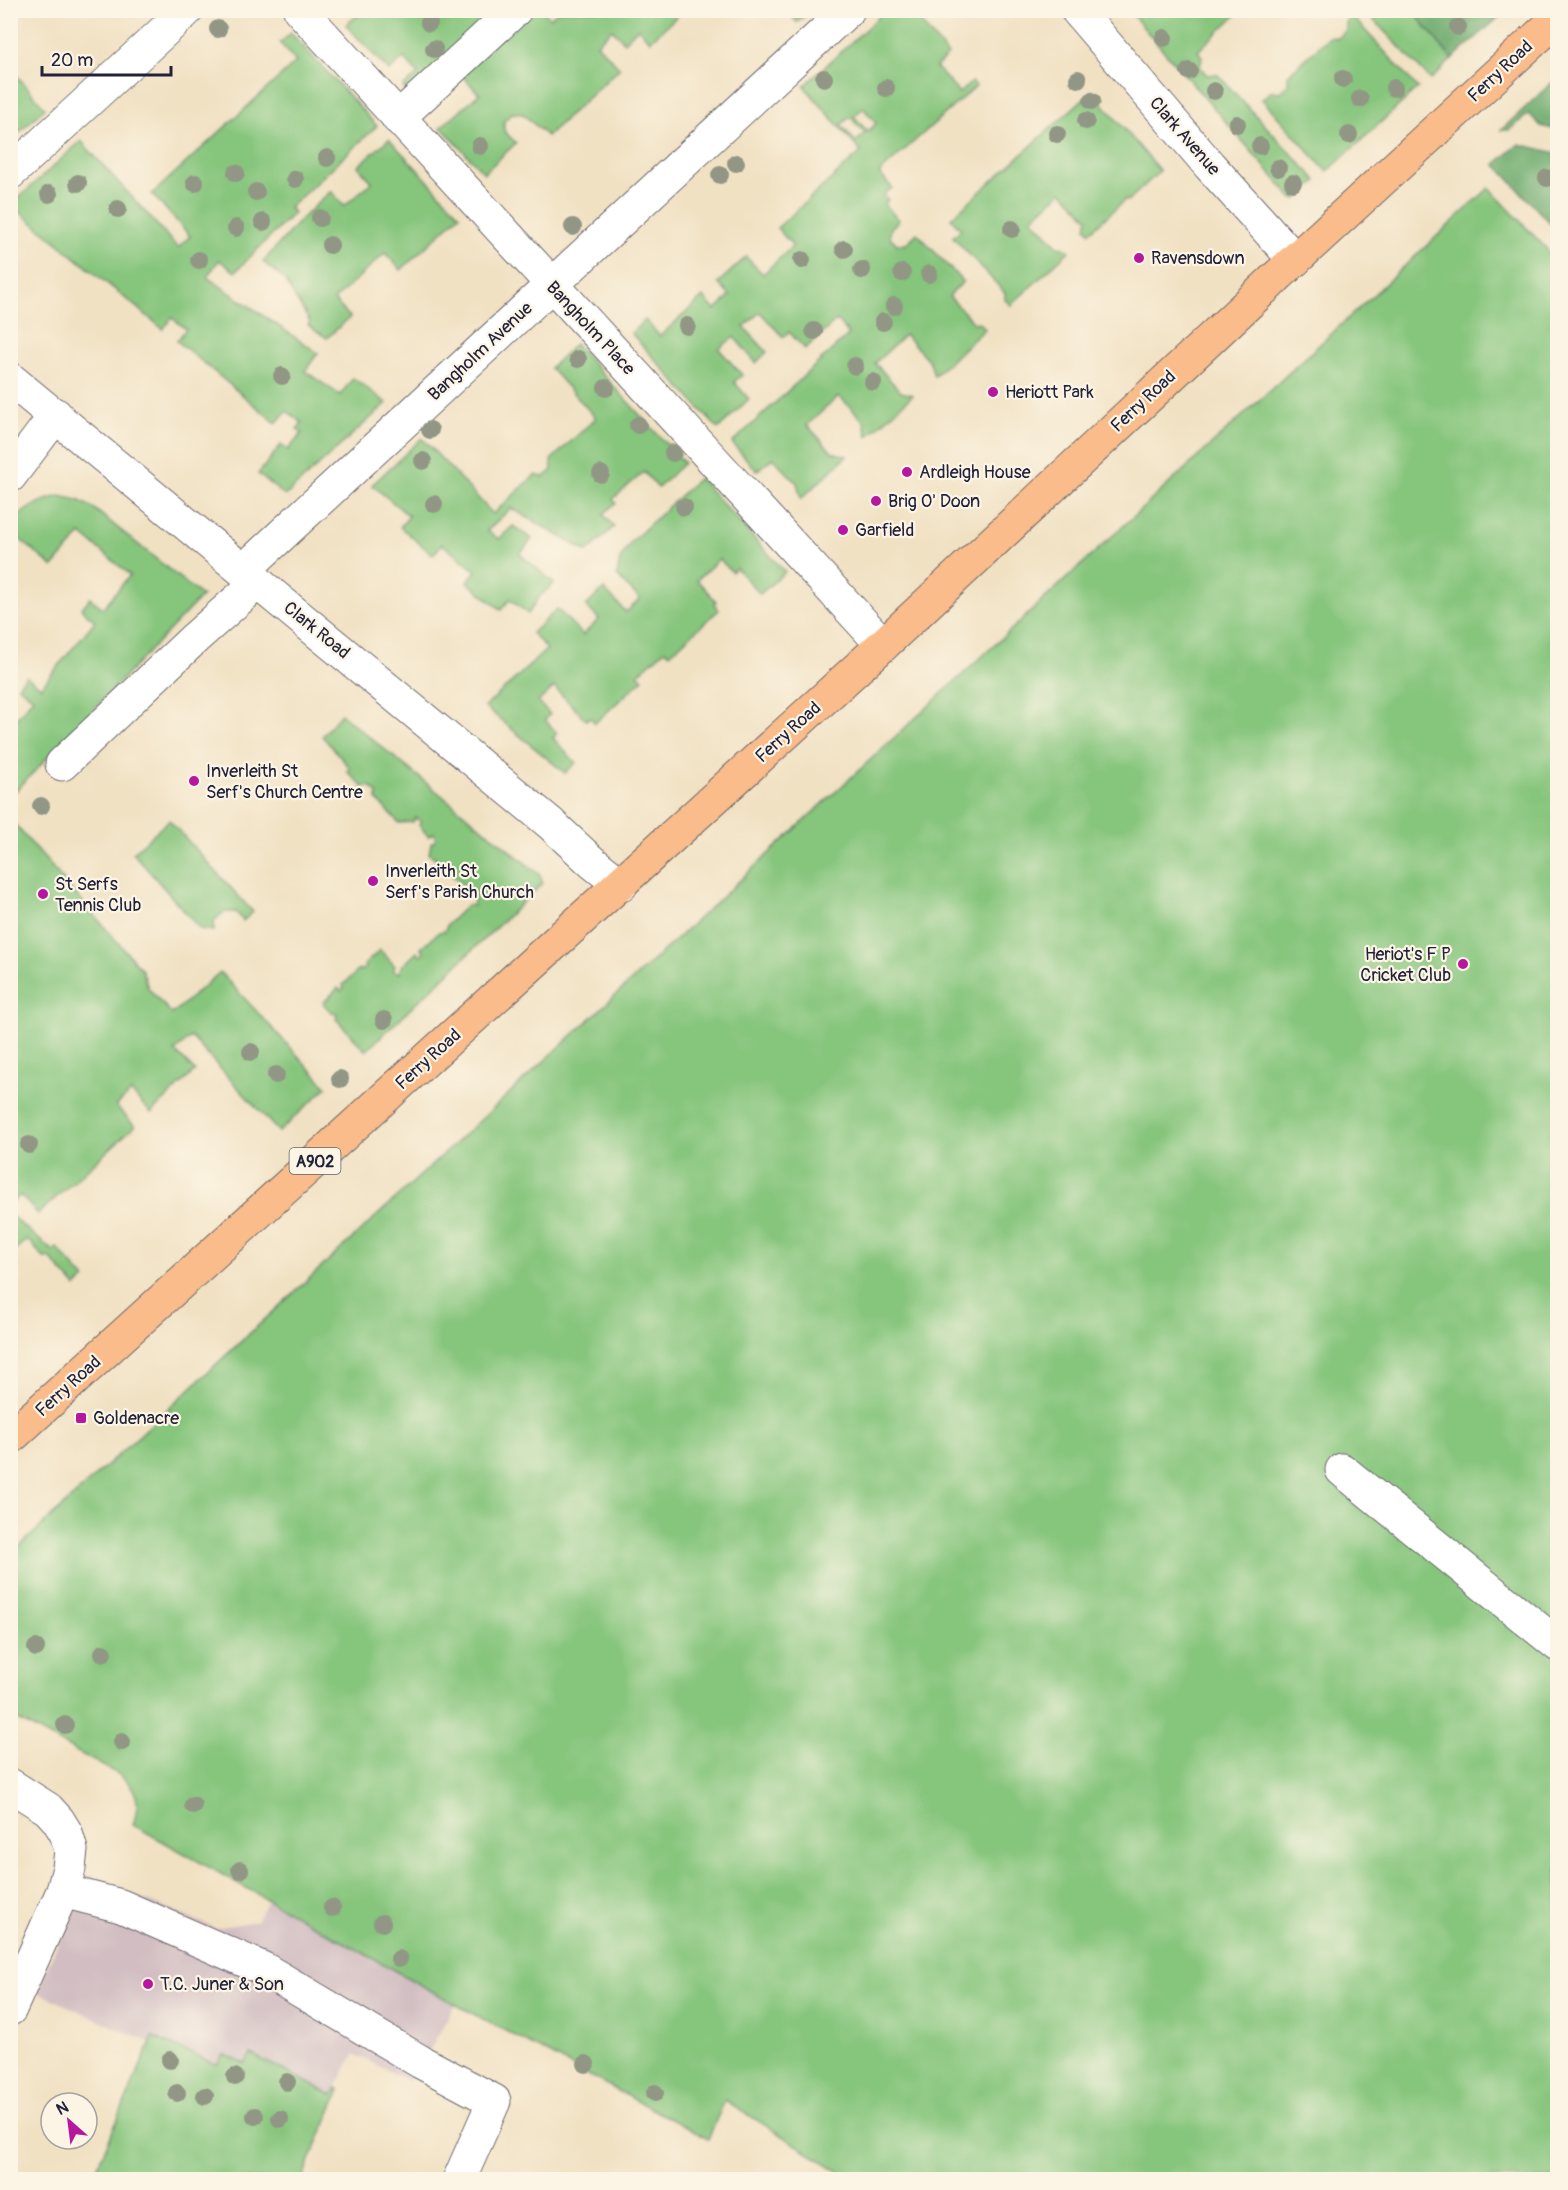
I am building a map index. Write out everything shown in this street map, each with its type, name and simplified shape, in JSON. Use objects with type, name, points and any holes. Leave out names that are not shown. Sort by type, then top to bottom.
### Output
[{"type":"main road","name":"Ferry Road","points":[[10,1438],[883,645],[1557,18]]},
{"type":"street","name":"Bangholm Place","points":[[300,10],[883,645]]},
{"type":"street","points":[[398,118],[515,10]]},
{"type":"street","name":"Bangholm Avenue","points":[[62,764],[195,638],[251,576],[551,285],[848,10]]},
{"type":"street","name":"Clark Avenue","points":[[1077,10],[1210,166],[1295,260]]},
{"type":"street","points":[[10,173],[177,14]]},
{"type":"street","name":"Clark Road","points":[[10,379],[550,823],[621,885]]},
{"type":"street","points":[[10,476],[56,415]]},
{"type":"street","points":[[1342,1470],[1557,1645]]},
{"type":"street","points":[[10,1785],[48,1809],[66,1833],[70,1850],[69,1868],[63,1891],[10,2009]]},
{"type":"street","points":[[63,1891],[121,1906],[264,1969],[421,2062],[494,2101],[459,2180]]},
{"type":"shaded area","points":[[89,1875],[216,1928],[256,1921],[267,1900],[455,2004],[409,2081],[354,2054],[332,2095],[252,2054],[246,2064],[218,2065],[154,2037],[151,2043],[36,1992]]},
{"type":"green space","points":[[362,11],[502,11],[411,95],[403,87],[418,74],[404,58],[389,71],[346,25]]},
{"type":"green space","points":[[527,11],[543,11],[550,18],[558,11],[683,11],[650,41],[638,28],[624,42],[612,29],[597,44],[620,68],[547,136],[523,114],[512,113],[504,121],[504,131],[516,143],[484,173],[441,127],[479,94],[461,74]]},
{"type":"green space","points":[[786,11],[810,11],[797,22]]},
{"type":"green space","points":[[885,11],[911,11],[948,55],[936,67],[959,93],[972,82],[976,86],[879,173],[892,188],[883,195],[888,200],[884,204],[899,220],[891,228],[890,237],[897,244],[906,244],[917,233],[963,282],[949,296],[974,323],[978,322],[985,329],[934,376],[930,362],[905,335],[875,363],[901,392],[913,395],[868,436],[864,421],[839,396],[807,425],[832,452],[847,456],[801,499],[797,483],[773,458],[757,471],[732,443],[849,334],[837,320],[805,349],[789,332],[783,337],[760,312],[744,327],[767,352],[756,363],[734,337],[719,349],[742,375],[734,382],[749,399],[718,429],[631,333],[645,320],[660,336],[703,297],[715,310],[730,296],[718,283],[746,257],[763,274],[793,246],[777,228],[861,152],[804,86]],"holes":[[[863,108],[876,123],[868,132],[854,116]],[[850,117],[865,133],[856,142],[841,125]]]},
{"type":"green space","points":[[1129,11],[1235,11],[1235,16],[1198,51],[1202,57],[1200,67],[1207,75],[1217,74],[1317,181],[1297,199],[1293,199]]},
{"type":"green space","points":[[1365,11],[1413,11],[1452,59],[1431,80]]},
{"type":"green space","points":[[1413,11],[1506,11],[1452,59]]},
{"type":"green space","points":[[1352,16],[1418,88],[1327,172],[1262,99],[1271,91],[1280,92],[1288,84],[1288,75],[1329,37],[1338,38],[1346,30],[1346,21]]},
{"type":"green space","points":[[291,33],[377,126],[289,208],[294,213],[235,272],[219,260],[207,277],[318,353],[305,371],[340,395],[353,378],[387,403],[285,496],[258,474],[281,445],[288,450],[302,433],[297,429],[302,423],[287,411],[276,423],[177,341],[186,329],[172,318],[163,329],[11,205],[81,141],[178,248],[190,236],[152,194],[296,62],[280,43]]},
{"type":"green space","points":[[11,69],[45,108],[10,140]]},
{"type":"green space","points":[[1557,78],[1557,130],[1541,126],[1529,114],[1509,130],[1501,130]]},
{"type":"green space","points":[[1092,91],[1160,171],[1090,232],[1086,227],[1088,218],[1062,191],[1032,219],[1058,246],[1069,251],[1011,305],[1005,300],[1005,293],[953,237],[961,229],[951,218]]},
{"type":"green space","points":[[389,139],[460,215],[401,270],[385,253],[334,300],[350,317],[327,338],[308,325],[310,322],[284,279],[263,262],[301,219],[331,191],[344,206],[372,182],[358,166]]},
{"type":"green space","points":[[1519,144],[1557,153],[1557,231],[1495,164]]},
{"type":"green space","points":[[1489,188],[1558,261],[1557,2179],[851,2179],[725,2100],[708,2139],[455,2004],[133,1825],[137,1810],[136,1797],[131,1786],[120,1775],[11,1716],[11,1554]]},
{"type":"green space","points":[[575,344],[684,463],[658,488],[644,472],[613,499],[616,503],[603,514],[614,527],[587,552],[511,508],[487,531],[499,539],[513,526],[532,539],[520,554],[554,583],[539,597],[528,614],[510,599],[501,610],[467,582],[476,571],[442,544],[433,555],[400,527],[409,516],[372,485],[422,438],[493,514],[535,475],[544,477],[552,470],[551,460],[596,418],[550,368]]},
{"type":"green space","points":[[699,478],[785,572],[760,594],[736,568],[732,572],[719,559],[697,580],[716,601],[714,604],[719,610],[670,654],[665,650],[638,674],[643,679],[595,723],[590,717],[586,720],[554,687],[538,702],[550,714],[545,720],[557,733],[553,738],[576,763],[565,773],[485,707],[547,649],[532,633],[557,609],[583,635],[599,619],[586,606],[604,589],[626,612],[640,599],[617,576],[620,559],[631,542]]},
{"type":"green space","points":[[60,496],[78,500],[93,508],[202,596],[11,796],[11,725],[33,698],[18,686],[26,676],[41,687],[95,621],[81,609],[90,598],[103,608],[130,575],[81,534],[53,567],[11,532],[11,524],[27,510]]},
{"type":"green space","points":[[341,714],[539,874],[543,883],[366,1051],[336,1019],[337,1013],[331,1012],[323,1003],[338,988],[341,991],[344,988],[343,985],[360,969],[362,971],[366,968],[364,965],[380,950],[395,966],[393,971],[400,973],[401,967],[417,952],[420,955],[424,952],[421,948],[439,932],[445,931],[447,925],[467,905],[473,906],[475,891],[469,890],[448,872],[449,864],[436,861],[436,858],[429,854],[431,843],[436,839],[434,833],[428,836],[419,825],[421,821],[415,818],[413,822],[399,823],[377,800],[377,793],[370,786],[363,787],[347,771],[350,768],[322,736]]},
{"type":"green space","points":[[10,819],[142,970],[148,988],[172,1014],[220,972],[327,1087],[279,1132],[191,1037],[175,1051],[195,1071],[151,1113],[131,1092],[116,1106],[135,1126],[38,1214],[20,1195],[11,1204]]},
{"type":"green space","points":[[169,820],[253,912],[243,921],[236,912],[224,912],[214,921],[214,931],[200,929],[133,853]]},
{"type":"green space","points":[[10,1215],[53,1251],[57,1248],[85,1279],[76,1287],[50,1258],[44,1258],[27,1239],[16,1250],[11,1244]]},
{"type":"green space","points":[[153,2037],[217,2065],[223,2054],[245,2064],[251,2054],[332,2095],[337,2088],[340,2090],[302,2179],[92,2179]]},
{"type":"place","name":"Ravensdown","points":[[1139,258]]},
{"type":"place","name":"Heriott Park","points":[[993,392]]},
{"type":"place","name":"Ardleigh House","points":[[907,472]]},
{"type":"place","name":"Brig O' Doon","points":[[876,501]]},
{"type":"place","name":"Garfield","points":[[843,530]]},
{"type":"place","name":"Inverleith St Serf's Church Centre","points":[[194,781]]},
{"type":"place","name":"Inverleith St Serf's Parish Church","points":[[373,881]]},
{"type":"place","name":"St Serfs Tennis Club","points":[[43,894]]},
{"type":"place","name":"Heriot's F P Cricket Club","points":[[1463,964]]},
{"type":"place","name":"Goldenacre","points":[[81,1418]]},
{"type":"place","name":"T.C. Juner & Son","points":[[148,1984]]}]
